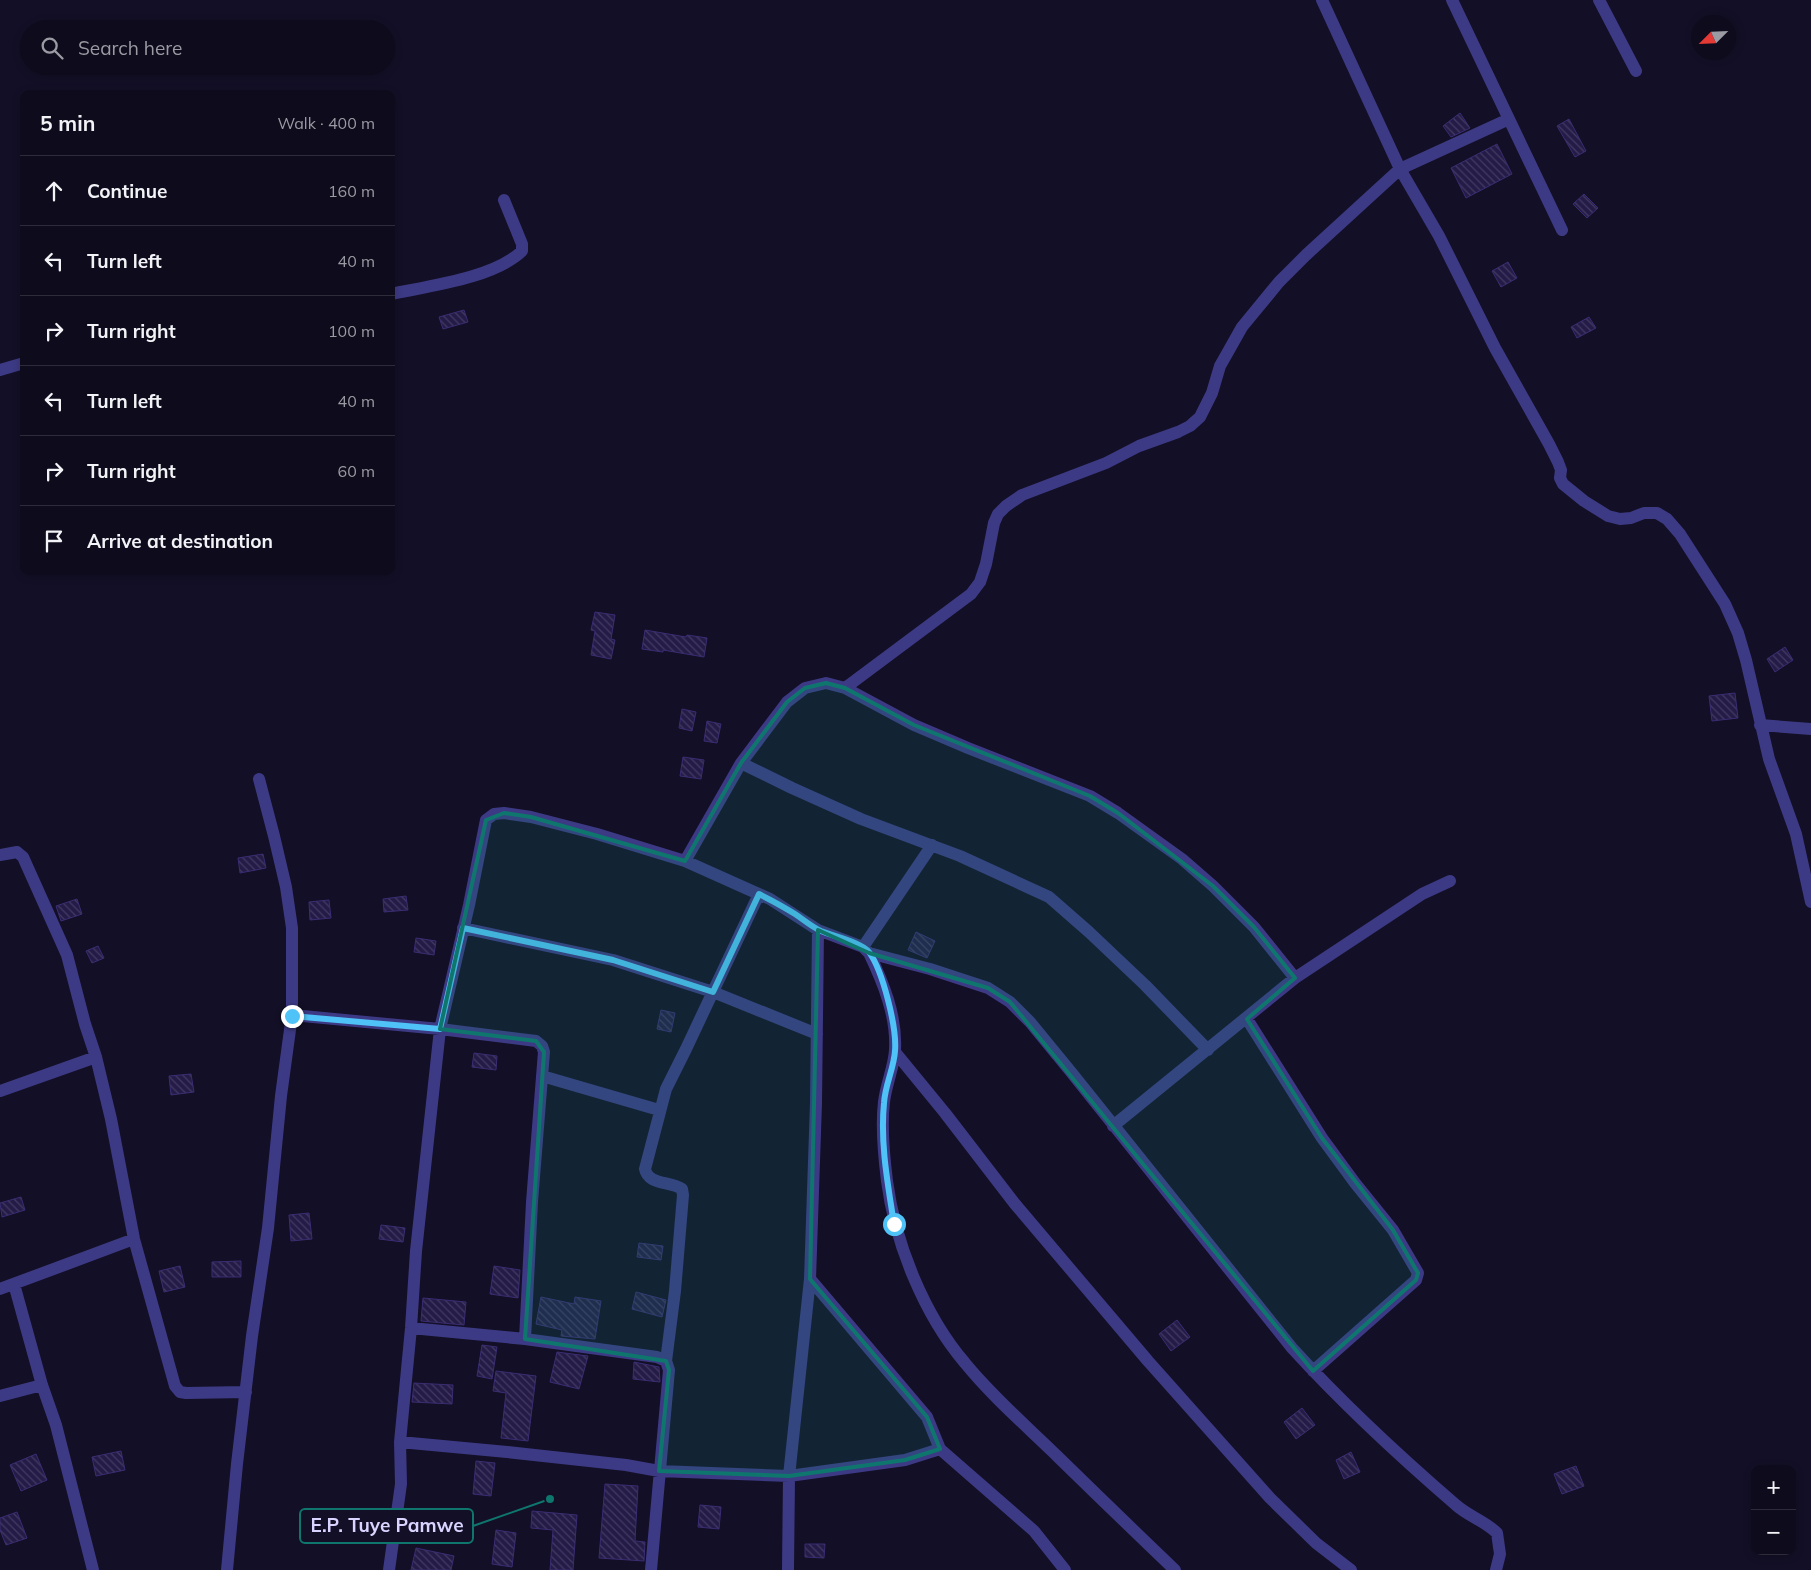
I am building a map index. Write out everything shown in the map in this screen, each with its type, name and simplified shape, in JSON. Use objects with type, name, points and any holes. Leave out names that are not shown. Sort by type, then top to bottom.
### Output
[{"type":"street","points":[[1322,0],[1400,170],[1439,236],[1495,348],[1549,444],[1558,462],[1563,484],[1584,501],[1608,516],[1620,519],[1631,518],[1644,513],[1657,513],[1667,519],[1680,534],[1725,604],[1738,633],[1752,682],[1769,759],[1796,834],[1811,902]]},
{"type":"street","points":[[1452,0],[1562,230]]},
{"type":"street","points":[[1602,1],[1636,71]]},
{"type":"street","points":[[845,688],[971,594],[980,582],[996,518],[1006,506],[1022,495],[1106,463],[1139,446],[1190,426],[1200,417],[1212,393],[1220,366],[1230,346],[1256,308],[1306,255],[1400,170],[1509,119]]},
{"type":"street","points":[[395,293],[463,279],[495,268],[518,255],[522,251],[522,244],[504,200]]},
{"type":"street","points":[[0,370],[20,364]]},
{"type":"street","points":[[685,860],[741,763],[787,702],[805,688],[826,683],[845,688],[914,725],[1004,763],[1090,796],[1118,813],[1182,859],[1213,886],[1254,927],[1296,978]]},
{"type":"street","points":[[1760,725],[1811,729]]},
{"type":"street","points":[[741,763],[853,815],[932,845],[1028,886],[1049,897],[1145,985],[1208,1050]]},
{"type":"street","points":[[227,1570],[236,1464],[268,1228],[281,1096],[292,1016],[290,920],[286,887],[259,779]]},
{"type":"street","points":[[389,1570],[401,1484],[400,1442],[422,1185],[440,1029],[483,830],[486,820],[494,814],[504,813],[531,817],[597,834],[685,860],[759,894],[818,930],[866,950],[988,988],[1010,1002],[1036,1029],[1292,1348],[1313,1371],[1379,1437],[1451,1501],[1488,1524],[1497,1533],[1500,1554],[1496,1570]]},
{"type":"street","points":[[866,950],[932,845]]},
{"type":"street","points":[[0,855],[17,852],[23,857],[30,868],[67,956],[96,1057],[111,1119],[134,1239],[175,1386],[180,1392],[186,1393],[246,1392]]},
{"type":"street","points":[[1113,1126],[1296,978],[1422,894],[1450,881]]},
{"type":"street","points":[[651,1570],[669,1370],[666,1361],[675,1291],[683,1195],[682,1189],[676,1185],[646,1176],[645,1169],[666,1089],[759,894]]},
{"type":"street","points":[[463,928],[613,960],[713,992],[817,1034]]},
{"type":"street","points":[[788,1570],[789,1476],[810,1279],[816,1103],[818,930]]},
{"type":"street","points":[[866,950],[882,980],[891,1011],[895,1052],[884,1102],[884,1148],[894,1224],[906,1261],[926,1302],[945,1336],[964,1363],[1175,1570]]},
{"type":"street","points":[[292,1016],[440,1029],[536,1041],[542,1046],[544,1052],[532,1202],[525,1340]]},
{"type":"street","points":[[1247,1019],[1322,1138],[1393,1230],[1418,1273],[1416,1280],[1313,1371]]},
{"type":"street","points":[[895,1052],[1015,1204],[1148,1361],[1270,1498],[1316,1543],[1351,1570]]},
{"type":"street","points":[[0,1091],[96,1057]]},
{"type":"street","points":[[542,1076],[659,1110]]},
{"type":"street","points":[[0,1289],[134,1239]]},
{"type":"street","points":[[810,1279],[927,1417],[940,1449],[1034,1531],[1065,1570]]},
{"type":"street","points":[[14,1284],[42,1385],[56,1425],[93,1570]]},
{"type":"street","points":[[411,1328],[525,1340],[656,1357],[666,1361]]},
{"type":"street","points":[[0,1396],[42,1385]]},
{"type":"street","points":[[400,1442],[506,1452],[659,1471],[789,1476],[905,1460],[940,1449]]},
{"type":"highlighted area","points":[[826,683],[845,688],[914,725],[1090,796],[1118,813],[1213,886],[1254,927],[1295,978],[1247,1019],[1322,1138],[1393,1230],[1418,1273],[1416,1280],[1313,1371],[1010,1002],[988,988],[869,953],[818,930],[810,1279],[927,1417],[940,1449],[905,1460],[789,1476],[659,1471],[669,1370],[666,1361],[525,1339],[544,1052],[536,1041],[440,1029],[486,820],[504,813],[531,817],[685,861],[741,763],[787,702],[805,688]]},
{"type":"building","points":[[1460,113],[1470,128],[1451,137],[1443,126]]},
{"type":"building","points":[[1569,119],[1586,151],[1575,157],[1557,126]]},
{"type":"building","points":[[1497,144],[1512,174],[1466,198],[1451,168]]},
{"type":"building","points":[[1584,194],[1598,208],[1587,218],[1573,204]]},
{"type":"building","points":[[1508,262],[1517,278],[1501,287],[1492,271]]},
{"type":"building","points":[[464,310],[468,322],[443,329],[439,317]]},
{"type":"building","points":[[1589,317],[1596,328],[1577,338],[1571,327]]},
{"type":"building","points":[[595,612],[615,615],[611,639],[615,640],[611,659],[591,655],[595,631],[591,630]]},
{"type":"building","points":[[645,630],[686,637],[687,635],[707,638],[704,657],[663,650],[663,652],[642,649]]},
{"type":"building","points":[[1785,647],[1793,660],[1775,672],[1767,659]]},
{"type":"building","points":[[1735,693],[1738,718],[1712,721],[1709,696]]},
{"type":"building","points":[[682,709],[696,712],[692,731],[679,728]]},
{"type":"building","points":[[707,721],[721,724],[717,743],[704,741]]},
{"type":"building","points":[[683,757],[704,760],[701,779],[680,776]]},
{"type":"building","points":[[263,854],[266,868],[240,873],[238,858]]},
{"type":"building","points":[[406,896],[408,910],[384,912],[383,899]]},
{"type":"building","points":[[77,899],[82,914],[61,921],[56,906]]},
{"type":"building","points":[[329,900],[331,918],[310,920],[309,902]]},
{"type":"building","points":[[916,932],[935,941],[927,958],[908,950]]},
{"type":"building","points":[[416,938],[436,941],[434,955],[414,952]]},
{"type":"building","points":[[98,946],[104,958],[92,963],[86,951]]},
{"type":"building","points":[[661,1010],[675,1013],[671,1032],[657,1029]]},
{"type":"building","points":[[474,1053],[497,1056],[496,1070],[472,1067]]},
{"type":"building","points":[[191,1074],[194,1092],[171,1095],[169,1076]]},
{"type":"building","points":[[21,1197],[25,1210],[2,1217],[0,1203]]},
{"type":"building","points":[[309,1213],[312,1239],[291,1241],[289,1215]]},
{"type":"building","points":[[381,1225],[405,1228],[403,1242],[379,1239]]},
{"type":"building","points":[[639,1243],[663,1246],[661,1260],[637,1257]]},
{"type":"building","points":[[241,1261],[241,1277],[212,1277],[212,1262]]},
{"type":"building","points":[[180,1266],[185,1287],[164,1292],[159,1271]]},
{"type":"building","points":[[494,1266],[520,1270],[518,1298],[490,1294]]},
{"type":"building","points":[[636,1292],[666,1300],[662,1317],[632,1309]]},
{"type":"building","points":[[541,1297],[574,1304],[575,1297],[601,1301],[595,1339],[561,1336],[562,1330],[536,1324]]},
{"type":"building","points":[[423,1298],[466,1302],[464,1325],[421,1321]]},
{"type":"building","points":[[1177,1320],[1190,1337],[1171,1351],[1159,1334]]},
{"type":"building","points":[[482,1345],[497,1347],[492,1379],[477,1376]]},
{"type":"building","points":[[557,1352],[588,1356],[579,1389],[550,1382]]},
{"type":"building","points":[[634,1362],[659,1367],[660,1382],[633,1379]]},
{"type":"building","points":[[496,1371],[536,1376],[528,1441],[501,1438],[506,1393],[493,1391]]},
{"type":"building","points":[[414,1383],[453,1385],[452,1404],[412,1402]]},
{"type":"building","points":[[1302,1408],[1315,1425],[1296,1439],[1284,1422]]},
{"type":"building","points":[[121,1451],[125,1470],[96,1476],[92,1457]]},
{"type":"building","points":[[1351,1452],[1360,1472],[1344,1479],[1336,1460]]},
{"type":"building","points":[[36,1454],[47,1480],[21,1491],[10,1465]]},
{"type":"building","points":[[476,1461],[495,1463],[491,1496],[473,1494]]},
{"type":"building","points":[[1576,1466],[1584,1486],[1562,1494],[1554,1474]]},
{"type":"building","points":[[605,1484],[638,1486],[635,1541],[645,1542],[644,1561],[599,1558]]},
{"type":"building","points":[[700,1505],[721,1507],[719,1529],[698,1527]]},
{"type":"building","points":[[532,1511],[577,1515],[573,1570],[550,1570],[553,1530],[531,1528]]},
{"type":"building","points":[[17,1512],[27,1538],[6,1545],[0,1530],[0,1518]]},
{"type":"building","points":[[496,1530],[516,1533],[512,1567],[492,1564]]},
{"type":"building","points":[[805,1544],[825,1544],[824,1558],[805,1557]]},
{"type":"building","points":[[416,1548],[454,1556],[451,1570],[411,1570]]},
{"type":"place","name":"E.P. Tuye Pamwe","points":[[550,1499]]},
{"type":"route","points":[[292,1016],[440,1029],[463,928],[613,960],[713,992],[759,894],[818,930],[863,947],[869,952],[882,980],[891,1011],[895,1038],[895,1052],[884,1102],[884,1148],[894,1224]]}]
